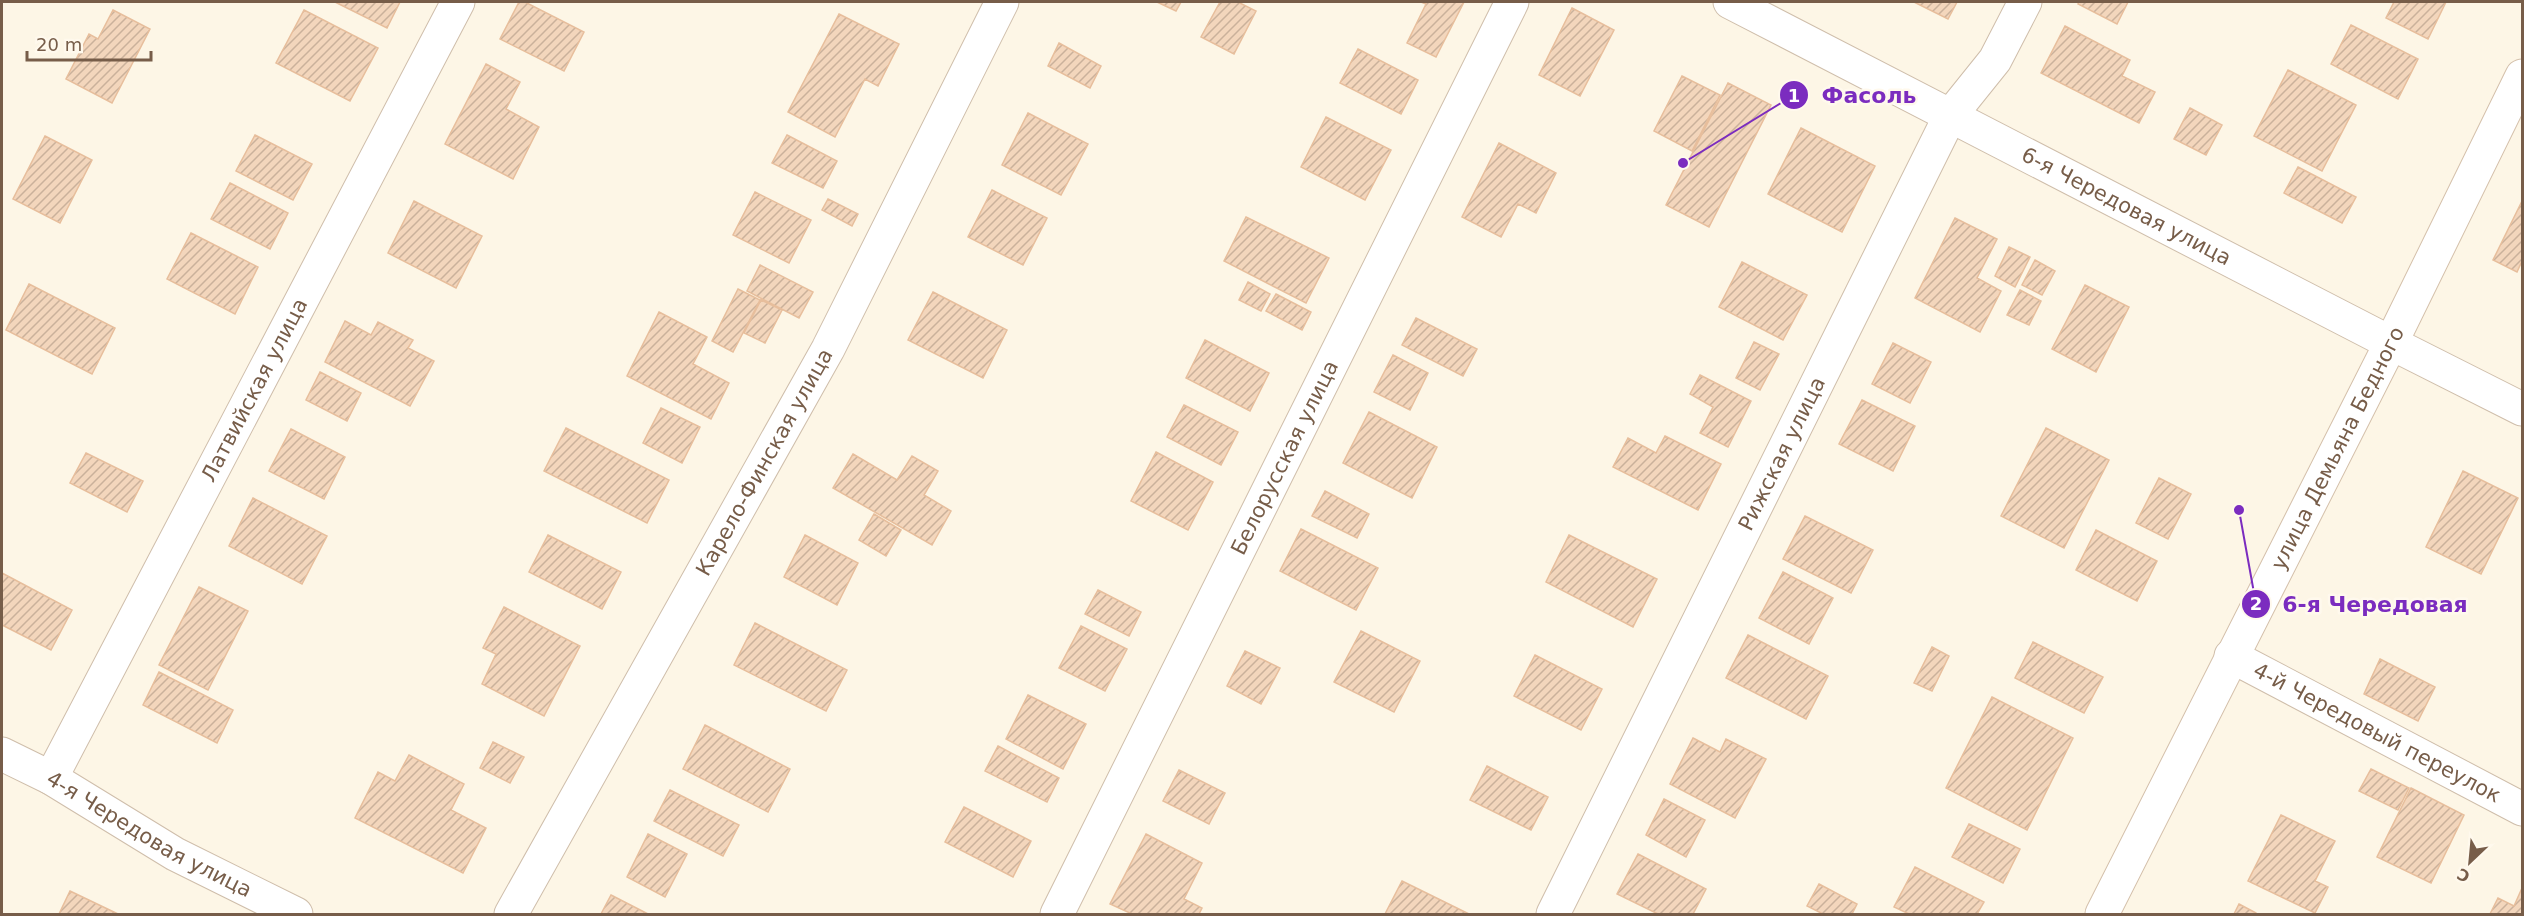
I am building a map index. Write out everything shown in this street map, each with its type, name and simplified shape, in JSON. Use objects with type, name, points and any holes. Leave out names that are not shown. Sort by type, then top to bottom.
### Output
[{"type":"street","name":"Латвийская улица","points":[[51,778],[458,2]]},
{"type":"street","name":"Карело-Финская улица","points":[[511,915],[828,349],[1002,2]]},
{"type":"street","name":"Белорусская улица","points":[[1057,915],[1512,2]]},
{"type":"street","name":"6-я Чередовая улица","points":[[1730,2],[2391,344],[2523,409]]},
{"type":"street","name":"Рижская улица","points":[[1553,915],[1950,116],[1995,60],[2025,2]]},
{"type":"street","name":"улица Демьяна Бедного","points":[[2102,915],[2231,656],[2391,344],[2523,76]]},
{"type":"street","name":"4-й Чередовый переулок","points":[[2231,656],[2523,809]]},
{"type":"street","name":"4-я Чередовая улица","points":[[2,753],[51,778],[175,854],[296,915]]},
{"type":"building","points":[[335,2],[400,2],[387,28]]},
{"type":"building","points":[[519,2],[525,2],[584,32],[564,71],[500,39]]},
{"type":"building","points":[[1157,2],[1181,2],[1176,11]]},
{"type":"building","points":[[1220,2],[1238,2],[1256,11],[1234,54],[1201,37]]},
{"type":"building","points":[[1421,2],[1464,2],[1436,57],[1407,43],[1426,4]]},
{"type":"building","points":[[1914,2],[1957,2],[1948,19]]},
{"type":"building","points":[[2079,2],[2128,2],[2117,24],[2078,4]]},
{"type":"building","points":[[2394,2],[2446,2],[2428,39],[2386,18]]},
{"type":"building","points":[[1572,8],[1614,30],[1580,96],[1539,75]]},
{"type":"building","points":[[113,10],[150,29],[112,103],[66,79],[89,34],[98,39]]},
{"type":"building","points":[[304,10],[378,48],[350,101],[276,63]]},
{"type":"building","points":[[839,14],[899,44],[878,86],[865,79],[835,137],[788,112]]},
{"type":"building","points":[[2351,25],[2418,59],[2398,99],[2331,64]]},
{"type":"building","points":[[2065,26],[2130,60],[2122,76],[2155,92],[2139,123],[2041,73]]},
{"type":"building","points":[[1059,43],[1101,66],[1090,88],[1048,66]]},
{"type":"building","points":[[1358,49],[1418,80],[1401,114],[1340,83]]},
{"type":"building","points":[[486,64],[520,82],[506,109],[539,127],[513,179],[445,144]]},
{"type":"building","points":[[2288,70],[2356,105],[2322,171],[2254,136]]},
{"type":"building","points":[[1682,76],[1720,95],[1692,151],[1654,131]]},
{"type":"building","points":[[1728,83],[1771,105],[1709,227],[1666,205]]},
{"type":"building","points":[[2190,108],[2222,125],[2206,155],[2174,139]]},
{"type":"building","points":[[1028,113],[1088,144],[1061,195],[1002,165]]},
{"type":"building","points":[[1326,117],[1391,150],[1365,200],[1301,167]]},
{"type":"building","points":[[1801,128],[1875,166],[1842,232],[1768,194]]},
{"type":"building","points":[[255,135],[312,164],[293,200],[236,171]]},
{"type":"building","points":[[787,135],[837,161],[823,188],[772,163]]},
{"type":"building","points":[[45,136],[92,160],[60,223],[13,199]]},
{"type":"building","points":[[1499,143],[1556,173],[1536,213],[1518,204],[1501,237],[1462,217]]},
{"type":"building","points":[[2298,167],[2356,197],[2342,223],[2284,193]]},
{"type":"building","points":[[230,183],[288,213],[270,249],[211,219]]},
{"type":"building","points":[[992,190],[1047,218],[1023,265],[968,237]]},
{"type":"building","points":[[755,192],[811,220],[789,263],[733,235]]},
{"type":"building","points":[[828,199],[858,214],[852,226],[822,210]]},
{"type":"building","points":[[414,201],[482,236],[456,288],[388,253]]},
{"type":"building","points":[[2522,201],[2522,261],[2517,272],[2493,260]]},
{"type":"building","points":[[1246,217],[1329,258],[1306,303],[1224,261]]},
{"type":"building","points":[[1955,218],[1997,239],[1977,278],[2001,291],[1980,332],[1915,298]]},
{"type":"building","points":[[191,233],[258,267],[235,314],[167,279]]},
{"type":"building","points":[[2009,247],[2030,257],[2015,287],[1995,276]]},
{"type":"building","points":[[2035,260],[2055,271],[2042,295],[2022,285]]},
{"type":"building","points":[[1742,262],[1807,295],[1783,340],[1719,307]]},
{"type":"building","points":[[760,265],[813,292],[799,318],[747,291]]},
{"type":"building","points":[[1248,282],[1270,294],[1261,311],[1239,300]]},
{"type":"building","points":[[29,284],[115,328],[92,374],[6,330]]},
{"type":"building","points":[[2085,285],[2129,307],[2096,372],[2052,349]]},
{"type":"building","points":[[738,289],[760,300],[733,352],[712,341]]},
{"type":"building","points":[[2020,290],[2041,301],[2029,325],[2007,315]]},
{"type":"building","points":[[933,292],[1007,330],[983,378],[908,340]]},
{"type":"building","points":[[1276,294],[1311,312],[1302,330],[1266,311]]},
{"type":"building","points":[[761,300],[782,310],[765,343],[744,333]]},
{"type":"building","points":[[659,312],[707,337],[693,364],[729,383],[711,419],[627,376]]},
{"type":"building","points":[[1416,318],[1477,349],[1463,376],[1402,345]]},
{"type":"building","points":[[345,321],[371,335],[378,322],[413,340],[408,348],[434,361],[410,406],[325,362]]},
{"type":"building","points":[[1205,340],[1269,373],[1250,411],[1186,378]]},
{"type":"building","points":[[1754,342],[1779,354],[1760,390],[1736,378]]},
{"type":"building","points":[[1893,343],[1931,362],[1910,403],[1872,384]]},
{"type":"building","points":[[1393,355],[1428,373],[1410,410],[1374,392]]},
{"type":"building","points":[[320,372],[361,393],[347,421],[306,400]]},
{"type":"building","points":[[1700,375],[1751,401],[1728,447],[1700,433],[1713,407],[1690,394]]},
{"type":"building","points":[[1862,400],[1915,426],[1893,471],[1839,444]]},
{"type":"building","points":[[1184,405],[1238,432],[1221,465],[1167,437]]},
{"type":"building","points":[[661,408],[700,427],[682,463],[643,443]]},
{"type":"building","points":[[1369,412],[1437,447],[1412,498],[1343,463]]},
{"type":"building","points":[[566,428],[669,480],[647,523],[544,471]]},
{"type":"building","points":[[2046,428],[2109,460],[2064,548],[2001,516]]},
{"type":"building","points":[[291,429],[345,457],[324,499],[269,471]]},
{"type":"building","points":[[1665,436],[1721,464],[1698,510],[1613,467],[1628,438],[1656,453]]},
{"type":"building","points":[[1156,452],[1213,482],[1188,530],[1131,501]]},
{"type":"building","points":[[86,453],[143,481],[127,512],[70,483]]},
{"type":"building","points":[[853,454],[897,480],[912,456],[938,471],[924,495],[951,511],[932,545],[833,488]]},
{"type":"building","points":[[2463,471],[2518,498],[2481,574],[2426,547]]},
{"type":"building","points":[[2159,478],[2191,494],[2168,539],[2136,523]]},
{"type":"building","points":[[1325,491],[1369,514],[1357,538],[1312,516]]},
{"type":"building","points":[[253,498],[327,536],[302,584],[229,546]]},
{"type":"building","points":[[874,514],[901,530],[886,556],[859,540]]},
{"type":"building","points":[[1805,516],[1873,550],[1851,593],[1783,559]]},
{"type":"building","points":[[1301,529],[1378,568],[1356,610],[1280,571]]},
{"type":"building","points":[[2096,530],[2157,561],[2137,601],[2076,570]]},
{"type":"building","points":[[548,535],[621,572],[602,609],[529,572]]},
{"type":"building","points":[[805,535],[858,563],[837,605],[784,577]]},
{"type":"building","points":[[1569,535],[1657,579],[1633,627],[1546,582]]},
{"type":"building","points":[[1783,572],[1833,598],[1809,644],[1759,618]]},
{"type":"building","points":[[2,573],[72,610],[51,650],[2,625]]},
{"type":"building","points":[[199,587],[248,611],[208,690],[159,665]]},
{"type":"building","points":[[1098,590],[1141,612],[1129,636],[1085,614]]},
{"type":"building","points":[[504,607],[580,646],[544,716],[482,684],[496,654],[483,648]]},
{"type":"building","points":[[755,623],[847,670],[826,711],[734,665]]},
{"type":"building","points":[[1081,626],[1127,649],[1105,691],[1059,668]]},
{"type":"building","points":[[1361,631],[1420,661],[1394,712],[1334,682]]},
{"type":"building","points":[[1748,635],[1828,676],[1806,719],[1726,678]]},
{"type":"building","points":[[2033,642],[2103,677],[2084,713],[2015,678]]},
{"type":"building","points":[[1932,647],[1949,656],[1932,691],[1914,683]]},
{"type":"building","points":[[1245,651],[1280,668],[1261,704],[1227,686]]},
{"type":"building","points":[[1535,655],[1602,689],[1581,730],[1514,696]]},
{"type":"building","points":[[2380,659],[2435,687],[2418,721],[2364,694]]},
{"type":"building","points":[[159,672],[233,710],[217,743],[143,705]]},
{"type":"building","points":[[1028,695],[1086,724],[1063,769],[1006,739]]},
{"type":"building","points":[[1992,697],[2073,738],[2027,830],[1946,788]]},
{"type":"building","points":[[705,725],[790,769],[768,812],[683,769]]},
{"type":"building","points":[[1693,738],[1720,752],[1726,739],[1766,759],[1735,818],[1670,784]]},
{"type":"building","points":[[493,742],[524,757],[510,783],[480,768]]},
{"type":"building","points":[[998,746],[1059,778],[1047,802],[985,771]]},
{"type":"building","points":[[409,755],[464,784],[451,810],[486,828],[463,873],[355,818],[378,772],[395,781]]},
{"type":"building","points":[[1487,766],[1548,797],[1531,830],[1470,800]]},
{"type":"building","points":[[2371,769],[2409,788],[2398,810],[2359,791]]},
{"type":"building","points":[[1179,770],[1225,793],[1209,824],[1163,801]]},
{"type":"building","points":[[2411,788],[2464,815],[2431,883],[2377,857]]},
{"type":"building","points":[[670,790],[739,825],[723,856],[654,821]]},
{"type":"building","points":[[1664,799],[1705,820],[1686,857],[1646,835]]},
{"type":"building","points":[[964,807],[1031,841],[1013,877],[945,842]]},
{"type":"building","points":[[2281,815],[2335,841],[2315,881],[2328,887],[2315,913],[2248,881]]},
{"type":"building","points":[[1969,824],[2020,849],[2003,883],[1952,857]]},
{"type":"building","points":[[648,834],[687,854],[665,897],[627,877]]},
{"type":"building","points":[[1146,834],[1202,863],[1184,899],[1202,908],[1199,914],[1132,914],[1110,904]]},
{"type":"building","points":[[1638,854],[1706,889],[1693,914],[1658,914],[1617,894]]},
{"type":"building","points":[[1915,867],[1984,902],[1977,914],[1909,914],[1894,907]]},
{"type":"building","points":[[1402,881],[1469,914],[1385,914]]},
{"type":"building","points":[[1819,884],[1857,904],[1852,914],[1823,914],[1807,906]]},
{"type":"building","points":[[2522,888],[2522,914],[2490,914],[2498,898],[2514,906]]},
{"type":"building","points":[[70,891],[118,914],[59,914]]},
{"type":"building","points":[[611,895],[648,914],[601,914]]},
{"type":"building","points":[[2239,904],[2256,913],[2256,914],[2234,914]]},
{"type":"place","name":"Фасоль","points":[[1683,163]]},
{"type":"place","name":"6-я Чередовая","points":[[2239,510]]}]
